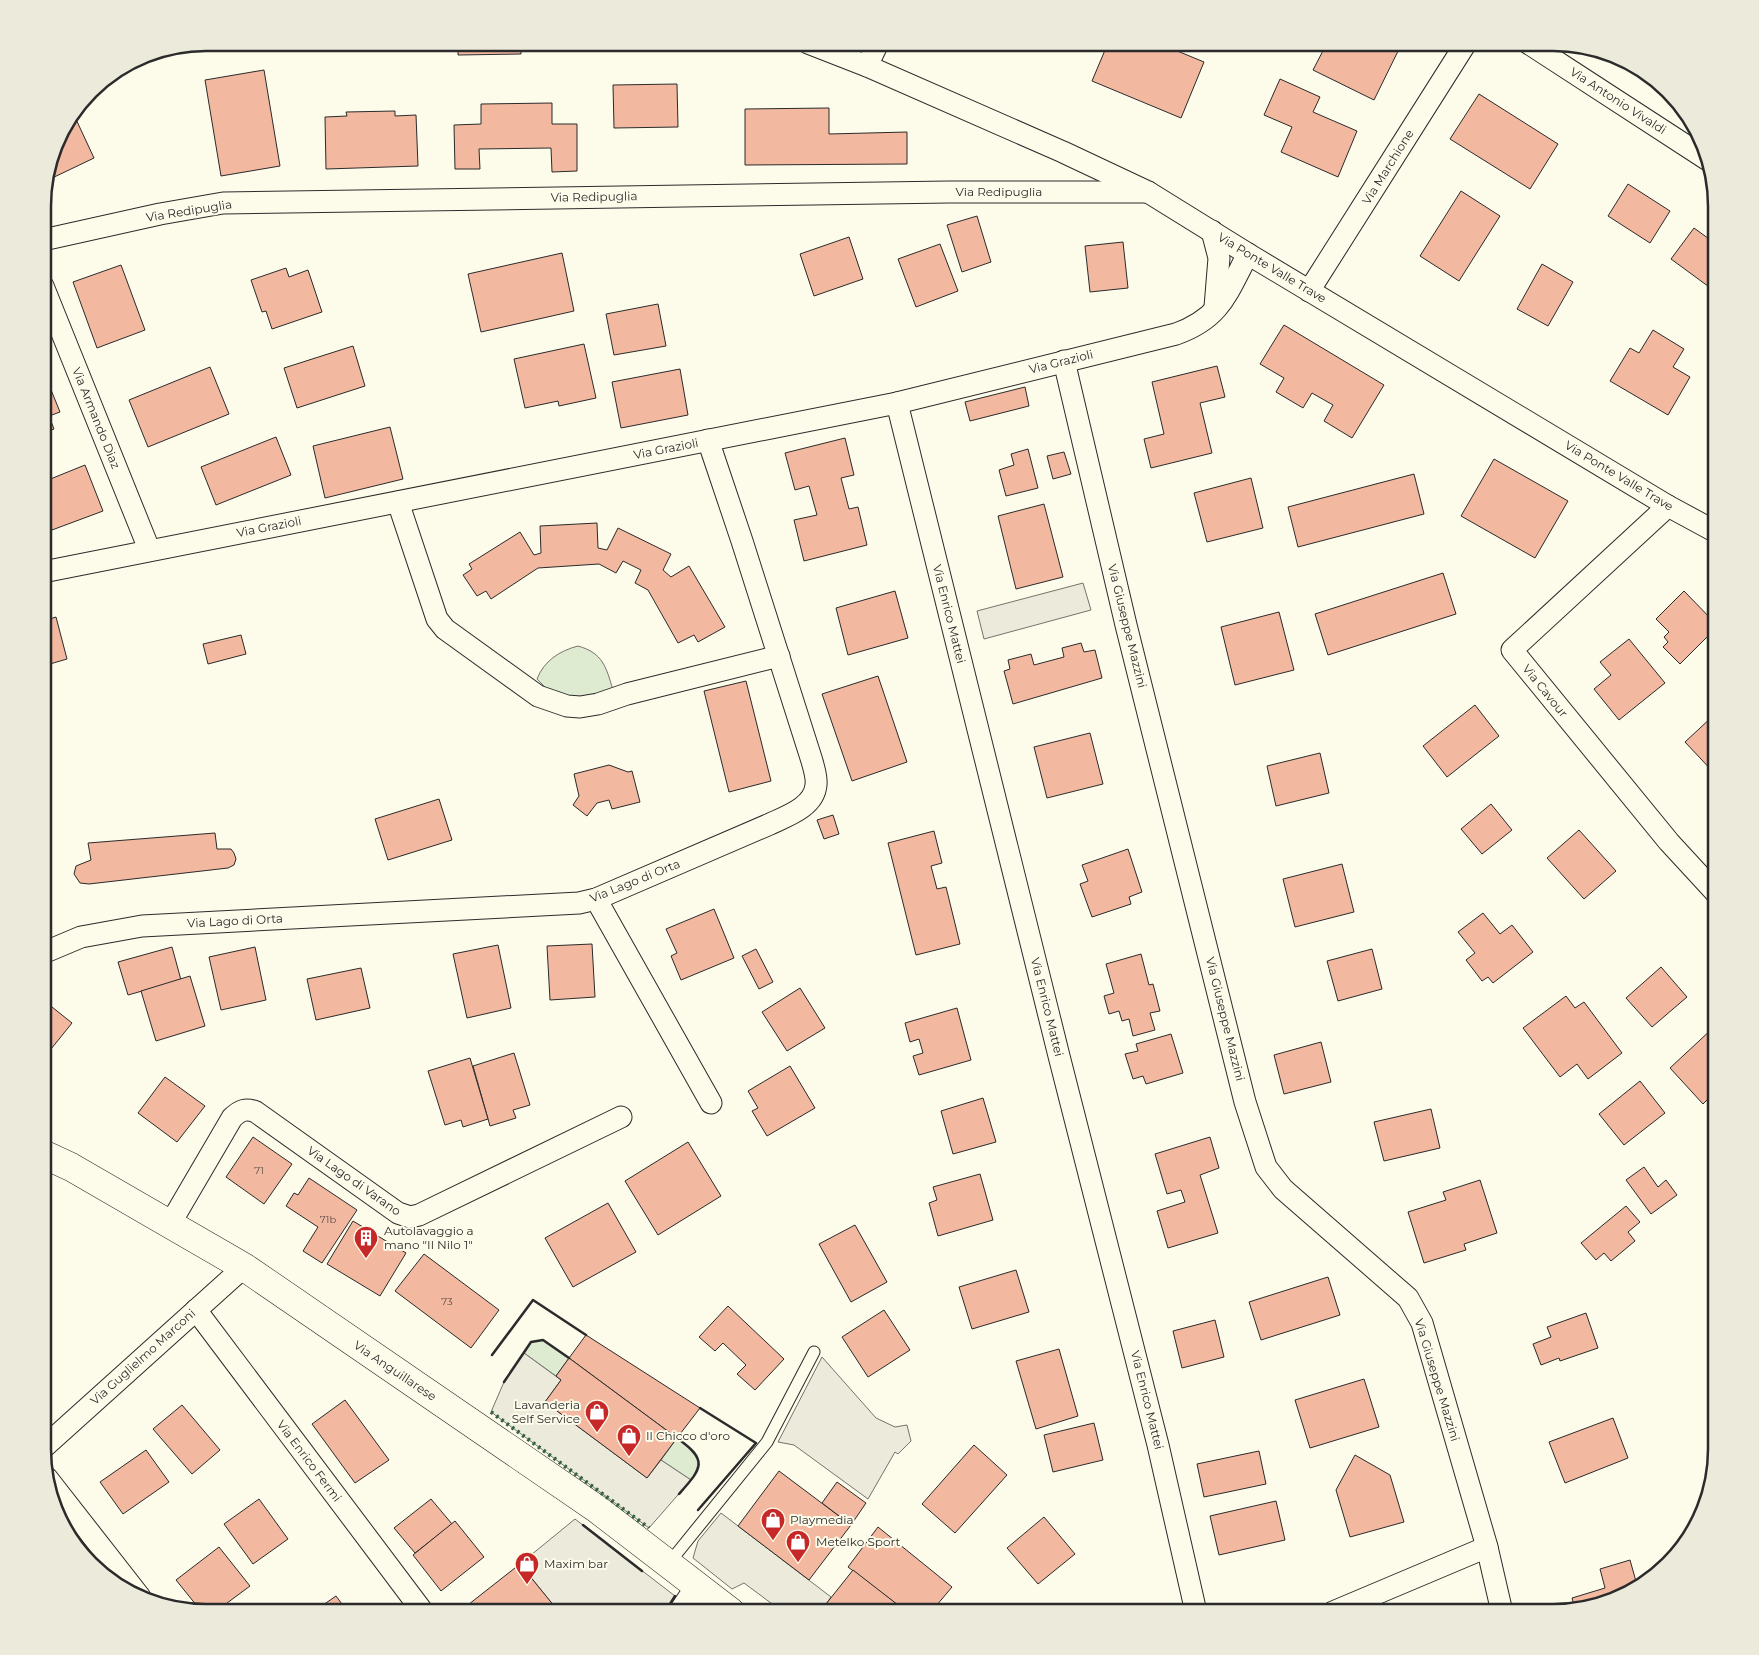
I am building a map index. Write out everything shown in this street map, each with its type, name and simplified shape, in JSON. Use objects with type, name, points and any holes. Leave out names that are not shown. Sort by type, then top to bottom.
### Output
[{"type":"main road","name":"Via Anguillarese","points":[[52,1158],[71,1167],[244,1267],[587,1503],[669,1563],[720,1604]]},
{"type":"street","name":"Via Ponte Valle Trave","points":[[829,51],[1063,152],[1148,192],[1309,291],[1668,506],[1707,527]]},
{"type":"street","points":[[867,66],[874,51]]},
{"type":"street","name":"Via Marchione","points":[[1309,291],[1461,51]]},
{"type":"street","name":"Via Antonio Vivaldi","points":[[1540,51],[1699,154]]},
{"type":"street","name":"Via Redipuglia","points":[[52,238],[160,214],[223,204],[949,192],[1148,192]]},
{"type":"street","points":[[1212,231],[1219,258],[1215,312]]},
{"type":"street","name":"Via Grazioli","points":[[52,570],[149,549],[398,502],[897,402],[1176,334],[1200,324],[1215,312],[1222,303],[1248,254]]},
{"type":"street","name":"Via Armando Diaz","points":[[52,308],[149,549]]},
{"type":"street","name":"Via Giuseppe Mazzini","points":[[1064,362],[1126,625],[1245,1102],[1266,1167],[1283,1189],[1408,1298],[1422,1323],[1487,1547],[1500,1604]]},
{"type":"street","name":"Via Enrico Mattei","points":[[897,402],[1058,1056],[1158,1445],[1194,1604]]},
{"type":"street","name":"Via Lago di Orta","points":[[52,949],[81,937],[142,926],[567,904],[596,899],[796,812],[813,795],[816,786],[814,769],[708,440]]},
{"type":"street","points":[[398,502],[437,618],[441,624],[445,629],[538,696],[567,706],[580,707],[779,656]]},
{"type":"street","name":"Via Cavour","points":[[1668,506],[1512,650],[1669,842],[1708,884]]},
{"type":"street","points":[[596,899],[711,1103]]},
{"type":"street","name":"Via Lago di Varano","points":[[170,1224],[232,1118],[238,1112],[244,1110],[249,1109],[256,1112],[398,1214],[410,1217],[419,1215],[621,1117]]},
{"type":"street","name":"Via Guglielmo Marconi","points":[[52,1440],[244,1267]]},
{"type":"street","name":"Via Enrico Fermi","points":[[196,1310],[417,1604]]},
{"type":"street","points":[[58,1492],[129,1583]]},
{"type":"street","points":[[1352,1604],[1487,1547]]},
{"type":"street","points":[[684,1604],[696,1586]]},
{"type":"lane","points":[[669,1563],[767,1442],[814,1352]]},
{"type":"green space","points":[[578,646],[593,653],[602,662],[613,690],[581,700],[546,688],[537,679],[548,662],[559,654]]},
{"type":"green space","points":[[543,1340],[569,1358],[556,1376],[524,1353],[531,1342]]},
{"type":"green space","points":[[677,1438],[690,1447],[697,1456],[698,1466],[691,1480],[661,1460]]},
{"type":"shaded area","points":[[1083,583],[1091,610],[984,639],[977,611]]},
{"type":"shaded area","points":[[524,1353],[561,1380],[545,1402],[647,1478],[661,1460],[691,1480],[649,1528],[491,1412],[504,1382]]},
{"type":"shaded area","points":[[822,1357],[876,1418],[895,1427],[907,1425],[911,1441],[898,1454],[895,1452],[868,1499],[794,1445],[778,1442]]},
{"type":"shaded area","points":[[721,1513],[831,1597],[826,1604],[772,1604],[744,1583],[732,1589],[693,1558],[698,1541]]},
{"type":"shaded area","points":[[575,1519],[675,1596],[670,1604],[552,1604],[520,1564]]},
{"type":"building","points":[[458,51],[521,51],[521,54],[458,55]]},
{"type":"building","points":[[1105,51],[1177,51],[1204,62],[1181,118],[1092,81]]},
{"type":"building","points":[[1323,51],[1398,51],[1374,100],[1313,70]]},
{"type":"building","points":[[264,70],[280,166],[221,176],[205,80]]},
{"type":"building","points":[[1280,79],[1320,97],[1313,112],[1357,131],[1338,177],[1281,152],[1292,127],[1264,115]]},
{"type":"building","points":[[677,84],[678,127],[614,128],[613,85]]},
{"type":"building","points":[[1479,94],[1558,144],[1530,189],[1450,139]]},
{"type":"building","points":[[552,103],[552,124],[577,124],[577,171],[552,172],[551,148],[479,149],[480,169],[455,169],[454,125],[481,124],[481,104]]},
{"type":"building","points":[[829,108],[829,134],[907,132],[907,164],[745,165],[745,109]]},
{"type":"building","points":[[395,111],[395,116],[416,115],[418,166],[326,169],[325,117],[347,116],[346,112]]},
{"type":"building","points":[[77,121],[94,158],[55,177],[59,157]]},
{"type":"building","points":[[1628,184],[1670,211],[1650,243],[1608,216]]},
{"type":"building","points":[[1461,191],[1500,216],[1459,281],[1420,256]]},
{"type":"building","points":[[977,216],[991,262],[962,272],[947,225]]},
{"type":"building","points":[[1694,228],[1707,237],[1707,285],[1671,259]]},
{"type":"building","points":[[849,237],[863,279],[814,296],[800,254]]},
{"type":"building","points":[[1123,242],[1128,288],[1090,292],[1085,246]]},
{"type":"building","points":[[940,244],[958,291],[916,307],[898,259]]},
{"type":"building","points":[[562,253],[574,311],[481,332],[468,274]]},
{"type":"building","points":[[1542,264],[1573,282],[1548,326],[1517,309]]},
{"type":"building","points":[[121,265],[145,330],[97,348],[73,282]]},
{"type":"building","points":[[286,268],[289,277],[308,270],[322,312],[272,329],[266,311],[262,312],[251,280]]},
{"type":"building","points":[[658,304],[666,346],[614,355],[606,314]]},
{"type":"building","points":[[1284,325],[1384,385],[1352,438],[1324,421],[1333,405],[1312,393],[1303,408],[1276,392],[1284,378],[1260,364]]},
{"type":"building","points":[[1653,330],[1684,349],[1673,367],[1690,377],[1668,415],[1610,381],[1630,348],[1639,353]]},
{"type":"building","points":[[584,344],[596,398],[559,406],[558,401],[525,408],[514,359]]},
{"type":"building","points":[[353,346],[365,386],[297,408],[284,368]]},
{"type":"building","points":[[1217,366],[1225,397],[1200,403],[1212,453],[1151,468],[1144,439],[1164,434],[1152,382]]},
{"type":"building","points":[[210,367],[229,414],[148,447],[129,400]]},
{"type":"building","points":[[680,369],[688,415],[621,428],[612,382]]},
{"type":"building","points":[[1025,387],[1029,406],[970,421],[965,402]]},
{"type":"building","points":[[52,392],[60,412],[52,415]]},
{"type":"building","points":[[390,427],[403,479],[325,498],[313,446]]},
{"type":"building","points":[[276,437],[291,475],[216,505],[201,467]]},
{"type":"building","points":[[845,438],[854,475],[841,478],[849,509],[858,507],[867,545],[804,561],[794,520],[817,515],[809,486],[795,490],[785,453]]},
{"type":"building","points":[[1028,449],[1038,488],[1006,496],[999,470],[1014,465],[1011,454]]},
{"type":"building","points":[[1064,452],[1071,474],[1053,479],[1047,456]]},
{"type":"building","points":[[1494,459],[1568,501],[1535,558],[1461,516]]},
{"type":"building","points":[[85,465],[103,511],[52,530],[52,478]]},
{"type":"building","points":[[1414,474],[1424,514],[1298,547],[1288,507]]},
{"type":"building","points":[[1251,478],[1263,528],[1207,542],[1194,493]]},
{"type":"building","points":[[1044,504],[1063,577],[1016,589],[998,516]]},
{"type":"building","points":[[597,523],[598,548],[607,550],[618,528],[671,554],[663,570],[671,577],[689,566],[725,627],[698,642],[694,635],[678,643],[648,590],[635,583],[641,570],[623,561],[616,573],[599,564],[538,568],[491,599],[486,591],[477,596],[463,575],[472,569],[469,564],[520,532],[534,555],[541,553],[540,526]]},
{"type":"building","points":[[1443,573],[1456,614],[1328,655],[1315,614]]},
{"type":"building","points":[[895,591],[908,638],[848,655],[836,608]]},
{"type":"building","points":[[1684,591],[1707,615],[1707,637],[1680,664],[1663,647],[1668,642],[1664,637],[1669,632],[1656,619]]},
{"type":"building","points":[[1279,612],[1294,670],[1235,685],[1221,627]]},
{"type":"building","points":[[56,617],[67,659],[52,663],[52,618]]},
{"type":"building","points":[[241,635],[246,654],[208,664],[203,644]]},
{"type":"building","points":[[1629,639],[1665,683],[1619,720],[1594,689],[1611,675],[1600,662]]},
{"type":"building","points":[[1081,643],[1084,652],[1095,650],[1102,678],[1013,704],[1004,671],[1010,669],[1008,660],[1031,654],[1034,665],[1064,657],[1062,648]]},
{"type":"building","points":[[878,676],[907,762],[852,781],[822,694]]},
{"type":"building","points":[[746,681],[771,781],[729,792],[704,691]]},
{"type":"building","points":[[1475,705],[1499,736],[1447,777],[1423,746]]},
{"type":"building","points":[[1707,721],[1707,766],[1685,742]]},
{"type":"building","points":[[1090,733],[1103,784],[1047,798],[1034,747]]},
{"type":"building","points":[[1320,753],[1329,793],[1276,806],[1267,766]]},
{"type":"building","points":[[609,765],[628,772],[632,771],[640,802],[612,809],[609,800],[597,803],[587,816],[573,805],[579,796],[574,774]]},
{"type":"building","points":[[439,799],[452,840],[388,860],[375,819]]},
{"type":"building","points":[[1491,804],[1512,830],[1482,854],[1461,829]]},
{"type":"building","points":[[833,815],[839,834],[824,839],[817,820]]},
{"type":"building","points":[[1579,830],[1616,871],[1584,899],[1547,858]]},
{"type":"building","points":[[934,831],[942,863],[931,866],[937,889],[946,887],[960,944],[916,955],[888,843]]},
{"type":"building","points":[[215,833],[217,849],[231,849],[234,853],[236,859],[234,865],[228,868],[89,884],[80,883],[74,874],[76,866],[91,860],[88,843]]},
{"type":"building","points":[[1128,849],[1142,892],[1129,897],[1131,904],[1092,917],[1080,884],[1088,881],[1082,865]]},
{"type":"building","points":[[1342,864],[1354,912],[1295,927],[1283,879]]},
{"type":"building","points":[[714,909],[734,958],[681,980],[671,956],[677,953],[666,929]]},
{"type":"building","points":[[1483,913],[1500,934],[1512,925],[1533,952],[1493,983],[1488,977],[1482,981],[1466,960],[1475,953],[1458,932]]},
{"type":"building","points":[[592,944],[595,997],[550,1000],[547,946]]},
{"type":"building","points":[[498,945],[511,1008],[467,1018],[453,954]]},
{"type":"building","points":[[172,947],[181,980],[128,995],[118,962]]},
{"type":"building","points":[[255,947],[266,1000],[221,1010],[209,957]]},
{"type":"building","points":[[756,949],[773,982],[759,989],[742,956]]},
{"type":"building","points":[[1372,949],[1382,989],[1338,1001],[1327,961]]},
{"type":"building","points":[[1141,954],[1149,985],[1153,984],[1160,1011],[1150,1013],[1155,1030],[1133,1036],[1129,1019],[1122,1021],[1119,1011],[1109,1014],[1104,996],[1114,993],[1106,964]]},
{"type":"building","points":[[1661,967],[1687,997],[1652,1027],[1626,998]]},
{"type":"building","points":[[361,968],[370,1008],[316,1020],[307,979]]},
{"type":"building","points":[[190,976],[205,1026],[156,1041],[141,991]]},
{"type":"building","points":[[800,988],[825,1028],[787,1051],[762,1012]]},
{"type":"building","points":[[1566,996],[1575,1008],[1584,1002],[1622,1053],[1588,1079],[1577,1064],[1560,1077],[1523,1028]]},
{"type":"building","points":[[52,1007],[72,1023],[52,1048]]},
{"type":"building","points":[[957,1008],[971,1060],[919,1075],[913,1056],[923,1053],[919,1039],[910,1042],[905,1023]]},
{"type":"building","points":[[1708,1033],[1708,1099],[1703,1104],[1670,1068]]},
{"type":"building","points":[[1171,1034],[1183,1073],[1146,1084],[1143,1076],[1133,1079],[1125,1054],[1138,1051],[1136,1044]]},
{"type":"building","points":[[1321,1042],[1331,1082],[1284,1094],[1274,1055]]},
{"type":"building","points":[[514,1053],[530,1105],[513,1110],[516,1118],[490,1126],[473,1066]]},
{"type":"building","points":[[470,1058],[488,1119],[463,1127],[461,1120],[445,1125],[428,1071]]},
{"type":"building","points":[[790,1066],[815,1108],[767,1136],[752,1111],[758,1108],[748,1091]]},
{"type":"building","points":[[165,1077],[205,1106],[177,1142],[138,1113]]},
{"type":"building","points":[[1640,1081],[1665,1113],[1624,1145],[1599,1114]]},
{"type":"building","points":[[983,1098],[996,1142],[953,1154],[941,1111]]},
{"type":"building","points":[[1431,1109],[1440,1148],[1384,1161],[1374,1122]]},
{"type":"building","points":[[253,1137],[292,1164],[264,1204],[226,1177]]},
{"type":"building","points":[[1210,1137],[1219,1168],[1200,1175],[1218,1233],[1168,1248],[1157,1211],[1185,1202],[1181,1190],[1167,1194],[1155,1154]]},
{"type":"building","points":[[688,1142],[721,1196],[658,1235],[625,1181]]},
{"type":"building","points":[[1644,1167],[1658,1187],[1666,1180],[1677,1195],[1651,1214],[1626,1180]]},
{"type":"building","points":[[980,1174],[993,1220],[938,1236],[929,1203],[937,1200],[933,1187]]},
{"type":"building","points":[[309,1178],[357,1210],[322,1263],[303,1251],[318,1227],[286,1206],[294,1193],[298,1195]]},
{"type":"building","points":[[1480,1180],[1497,1233],[1464,1244],[1466,1250],[1424,1263],[1408,1212],[1446,1200],[1443,1192]]},
{"type":"building","points":[[608,1203],[636,1252],[573,1287],[545,1238]]},
{"type":"building","points":[[1626,1206],[1640,1222],[1628,1232],[1635,1241],[1611,1261],[1604,1253],[1596,1260],[1581,1243]]},
{"type":"building","name":"Autolavaggio a mano \"Il Nilo 1\"","points":[[353,1221],[406,1253],[380,1296],[327,1264]]},
{"type":"building","points":[[855,1225],[887,1282],[851,1302],[819,1244]]},
{"type":"building","points":[[424,1254],[499,1310],[471,1348],[395,1291]]},
{"type":"building","points":[[1016,1270],[1029,1312],[972,1329],[959,1287]]},
{"type":"building","points":[[1328,1277],[1340,1315],[1261,1340],[1249,1302]]},
{"type":"building","points":[[728,1306],[784,1359],[755,1390],[737,1374],[746,1365],[723,1343],[715,1351],[699,1337]]},
{"type":"building","points":[[884,1310],[910,1350],[868,1377],[842,1337]]},
{"type":"building","points":[[1586,1313],[1598,1348],[1560,1361],[1559,1358],[1541,1365],[1533,1344],[1551,1337],[1547,1327]]},
{"type":"building","points":[[1215,1320],[1224,1357],[1182,1368],[1173,1331]]},
{"type":"building","points":[[586,1335],[700,1408],[677,1438],[569,1358]]},
{"type":"building","points":[[1059,1349],[1078,1416],[1036,1429],[1016,1361]]},
{"type":"building","points":[[569,1358],[677,1438],[647,1478],[545,1402],[561,1380],[556,1376]]},
{"type":"building","points":[[1364,1379],[1379,1427],[1310,1448],[1295,1400]]},
{"type":"building","points":[[345,1400],[389,1460],[355,1483],[312,1424]]},
{"type":"building","points":[[182,1405],[220,1450],[192,1474],[153,1429]]},
{"type":"building","points":[[1613,1418],[1628,1458],[1565,1483],[1549,1442]]},
{"type":"building","points":[[1094,1423],[1103,1460],[1053,1472],[1044,1435]]},
{"type":"building","points":[[974,1445],[1007,1475],[955,1533],[922,1504]]},
{"type":"building","points":[[146,1450],[169,1482],[123,1514],[100,1482]]},
{"type":"building","points":[[1259,1451],[1266,1484],[1204,1497],[1197,1464]]},
{"type":"building","points":[[1355,1455],[1390,1475],[1404,1522],[1350,1537],[1336,1490]]},
{"type":"building","points":[[779,1471],[851,1525],[809,1580],[738,1526]]},
{"type":"building","points":[[837,1482],[866,1503],[851,1525],[822,1503]]},
{"type":"building","points":[[259,1499],[288,1539],[253,1564],[224,1524]]},
{"type":"building","points":[[431,1499],[452,1524],[415,1553],[394,1528]]},
{"type":"building","points":[[1276,1501],[1285,1540],[1219,1555],[1210,1516]]},
{"type":"building","points":[[1044,1517],[1075,1554],[1038,1584],[1007,1548]]},
{"type":"building","points":[[455,1521],[484,1557],[441,1591],[413,1555]]},
{"type":"building","points":[[878,1527],[952,1587],[938,1604],[897,1604],[848,1567]]},
{"type":"building","points":[[219,1547],[250,1586],[226,1604],[206,1604],[194,1603],[176,1580]]},
{"type":"building","points":[[1630,1560],[1636,1580],[1602,1596],[1573,1602],[1572,1598],[1605,1588],[1600,1569]]},
{"type":"building","points":[[520,1564],[552,1604],[469,1604]]},
{"type":"building","points":[[853,1570],[897,1604],[826,1604]]},
{"type":"building","points":[[336,1596],[342,1604],[324,1604]]},
{"type":"hedge","points":[[491,1412],[649,1528]]},
{"type":"wall","points":[[492,1355],[533,1300],[586,1335]]},
{"type":"wall","points":[[504,1382],[531,1342],[543,1340],[569,1358]]},
{"type":"wall","points":[[698,1510],[756,1443],[700,1408]]},
{"type":"wall","points":[[677,1438],[694,1453],[699,1465],[693,1478],[679,1494]]},
{"type":"wall","points":[[583,1525],[642,1571]]},
{"type":"wall","points":[[670,1604],[675,1596]]},
{"type":"place","name":"Autolavaggio a mano \"Il Nilo 1\"","points":[[366,1259]]},
{"type":"place","name":"Lavanderia Self Service","points":[[597,1433]]},
{"type":"place","name":"Il Chicco d'oro","points":[[629,1457]]},
{"type":"place","name":"Playmedia","points":[[773,1541]]},
{"type":"place","name":"Metelko Sport","points":[[798,1563]]},
{"type":"place","name":"Maxim bar","points":[[527,1585]]}]
